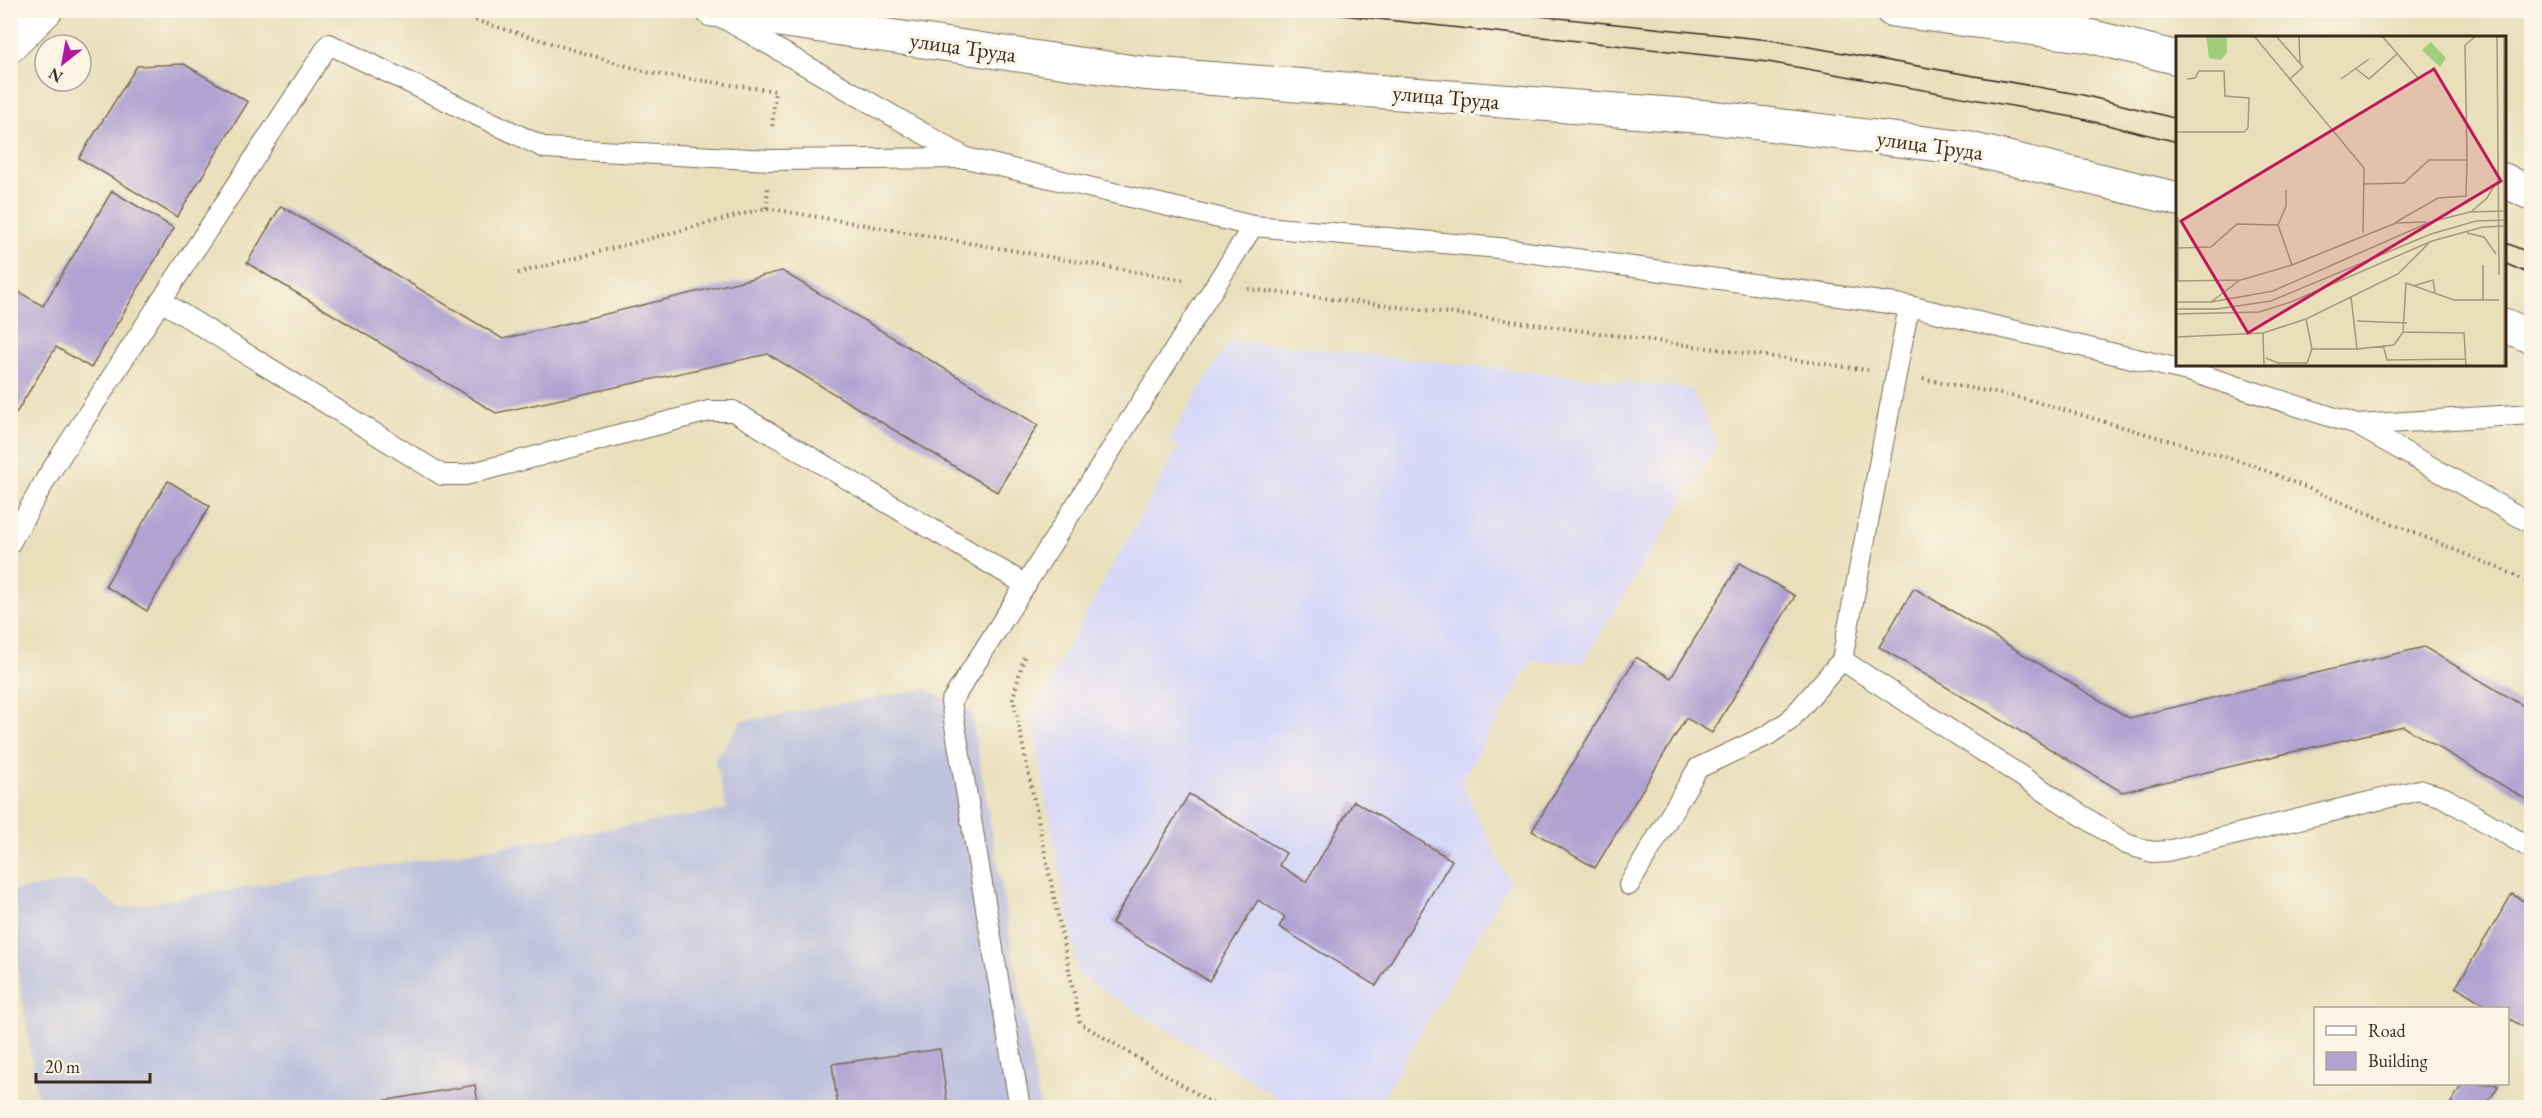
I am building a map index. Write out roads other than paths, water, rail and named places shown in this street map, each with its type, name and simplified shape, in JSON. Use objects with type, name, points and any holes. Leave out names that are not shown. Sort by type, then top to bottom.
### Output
[{"type":"main road","points":[[10,44],[29,10]]},
{"type":"main road","points":[[10,44],[46,10]]},
{"type":"main road","name":"улица Труда","points":[[711,10],[1141,73],[1708,117],[1966,148],[2176,199]]},
{"type":"main road","points":[[1892,10],[2089,36],[2176,58]]},
{"type":"main road","points":[[2506,181],[2532,194]]},
{"type":"main road","points":[[2506,325],[2532,337]]},
{"type":"lane","points":[[711,10],[966,158]]},
{"type":"lane","points":[[10,543],[47,477],[329,44],[545,148],[770,160],[966,158],[1253,226],[1499,248],[1909,306],[2192,372],[2357,425],[2532,524]]},
{"type":"lane","points":[[1020,1107],[951,702],[1253,226]]},
{"type":"lane","points":[[161,301],[442,475],[465,475],[709,411],[733,411],[1026,585]]},
{"type":"lane","points":[[1629,885],[1698,768],[1768,735],[1789,721],[1842,660],[1898,374],[1909,306]]},
{"type":"lane","points":[[2357,425],[2532,414]]},
{"type":"lane","points":[[1842,660],[2126,844],[2139,849],[2167,850],[2419,790],[2443,797],[2532,849]]},
{"type":"tram line","points":[[1296,10],[1768,62],[2078,118],[2176,142]]},
{"type":"tram line","points":[[1482,10],[1770,40],[2083,95],[2176,118]]},
{"type":"tram line","points":[[2506,243],[2532,254]]},
{"type":"tram line","points":[[2506,264],[2532,275]]}]
